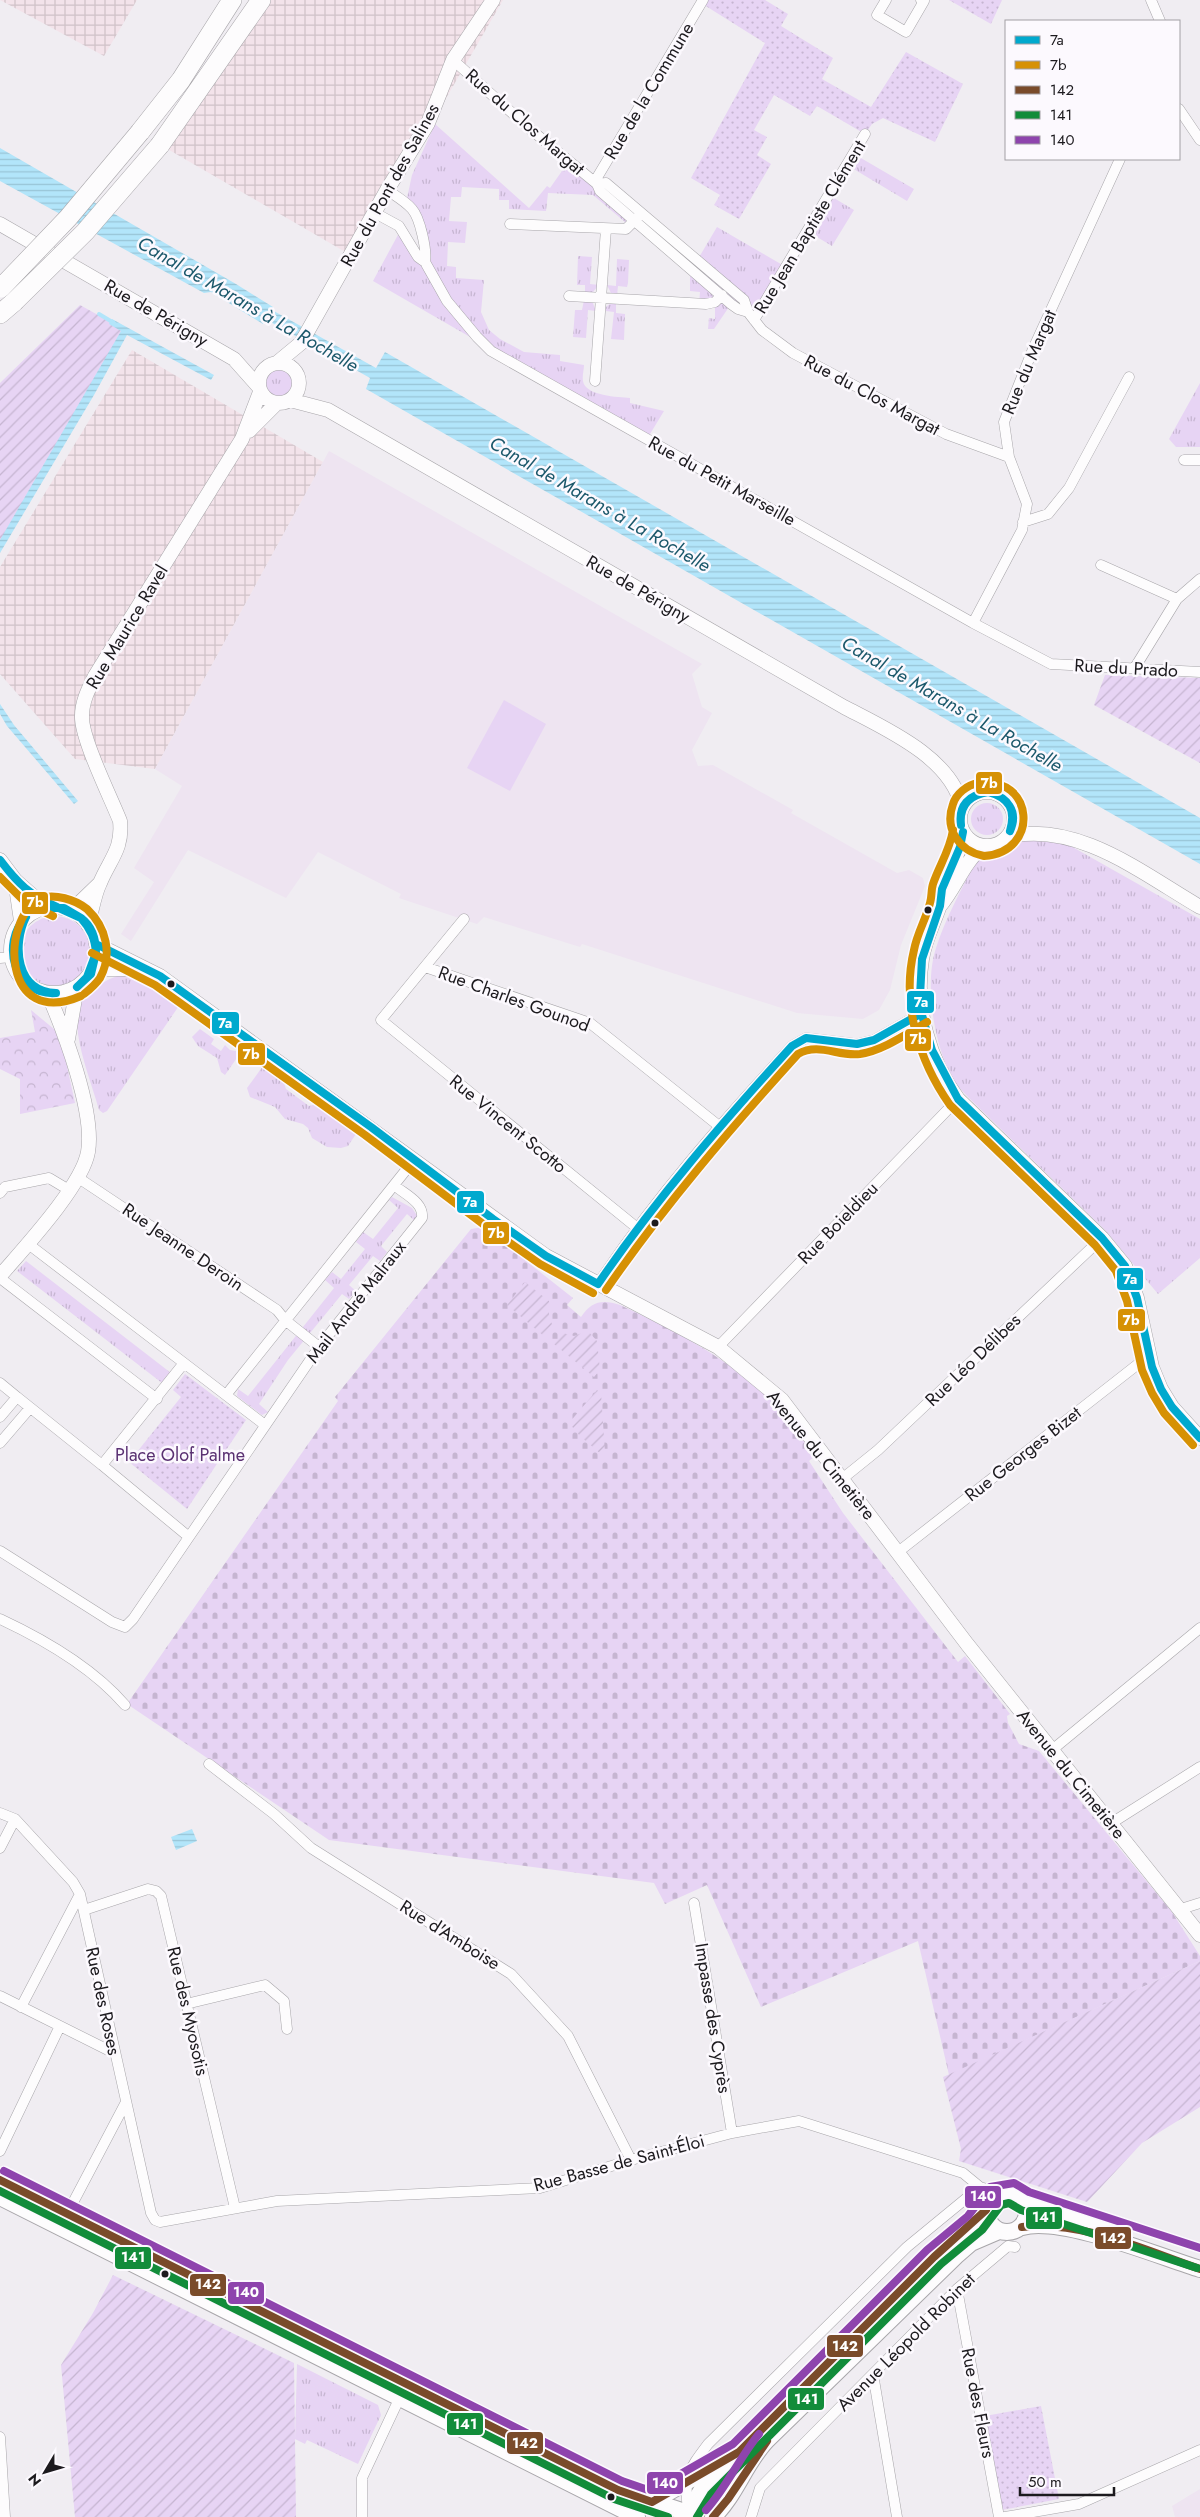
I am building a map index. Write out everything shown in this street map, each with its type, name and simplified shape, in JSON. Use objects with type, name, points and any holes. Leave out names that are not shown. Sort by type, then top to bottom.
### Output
[{"type":"highway","points":[[0,288],[68,218],[140,132],[181,80],[232,0]]},
{"type":"highway","points":[[0,314],[85,232],[160,145],[260,0]]},
{"type":"main road","points":[[0,2180],[618,2490],[688,2516],[704,2488],[999,2193],[1011,2192],[1024,2201],[1200,2259]]},
{"type":"main road","points":[[0,2197],[400,2397],[620,2511],[637,2517]]},
{"type":"main road","points":[[1022,2227],[1027,2216],[1024,2201]]},
{"type":"main road","points":[[986,2208],[990,2224],[999,2231],[1011,2232],[1036,2224],[1065,2228],[1200,2269]]},
{"type":"main road","name":"Avenue Léopold Robinet","points":[[714,2517],[725,2511],[756,2453],[794,2413],[956,2256],[971,2243],[999,2231]]},
{"type":"main road","points":[[652,2502],[739,2452]]},
{"type":"street","name":"Rue du Pont des Salines","points":[[296,371],[301,343],[387,190],[428,123],[453,60],[493,0]]},
{"type":"street","name":"Rue de la Commune","points":[[596,183],[703,0]]},
{"type":"street","points":[[886,0],[877,15],[906,32],[924,1],[921,0]]},
{"type":"street","points":[[1151,0],[1160,20]]},
{"type":"street","name":"Rue du Clos Margat","points":[[453,60],[596,183],[600,191],[738,309],[751,316]]},
{"type":"street","points":[[1180,110],[1200,140]]},
{"type":"street","name":"Rue Jean Baptiste Clément","points":[[751,316],[865,134]]},
{"type":"street","name":"Rue du Margat","points":[[974,623],[1022,530],[1027,504],[1009,457],[1004,422],[1033,350],[1120,160]]},
{"type":"street","name":"Rue du Clos Margat","points":[[596,183],[606,183],[744,300],[751,316],[762,330],[793,353],[946,434],[1009,457]]},
{"type":"street","name":"Rue du Petit Marseille","points":[[387,190],[405,202],[415,213],[427,252],[425,262]]},
{"type":"street","points":[[510,224],[626,230],[642,212]]},
{"type":"street","name":"Rue du Petit Marseille","points":[[375,213],[399,226],[418,257],[425,262],[447,301],[476,338],[491,351],[974,623],[1051,664]]},
{"type":"street","name":"Rue de Périgny","points":[[0,224],[234,359],[259,389]]},
{"type":"street","points":[[595,381],[606,229]]},
{"type":"street","points":[[569,296],[706,304],[715,302],[722,295]]},
{"type":"street","name":"Rue du Pont des Salines","points":[[272,365],[301,343]]},
{"type":"street","name":"Rue de Périgny","points":[[234,359],[272,365]]},
{"type":"street","points":[[285,363],[296,371],[299,377],[298,390],[283,402],[270,402],[259,389],[259,379],[272,365],[285,363]]},
{"type":"street","points":[[1024,522],[1048,514],[1068,488],[1129,378]]},
{"type":"street","name":"Rue Maurice Ravel","points":[[72,911],[99,883],[115,856],[122,836],[120,821],[86,735],[82,717],[86,696],[95,676],[242,439],[259,389]]},
{"type":"street","name":"Rue de Périgny","points":[[283,402],[328,410],[844,707],[905,739],[948,776],[960,797],[962,808]]},
{"type":"street","name":"Rue Maurice Ravel","points":[[242,439],[283,402]]},
{"type":"street","points":[[1184,460],[1200,460]]},
{"type":"street","points":[[1101,565],[1177,599]]},
{"type":"street","points":[[1134,669],[1177,599],[1200,579]]},
{"type":"street","name":"Rue du Prado","points":[[1051,664],[1200,672]]},
{"type":"street","points":[[986,792],[1000,795],[1010,805],[1014,825],[1007,837],[997,845],[984,846],[971,842],[963,832],[960,820],[962,808],[966,801],[979,793],[986,792]]},
{"type":"street","points":[[940,907],[942,888],[959,851],[963,832]]},
{"type":"street","points":[[1007,837],[1057,835],[1104,851],[1200,907]]},
{"type":"street","points":[[984,846],[971,859],[940,907],[929,931],[922,958],[920,986],[922,1013],[930,1048],[938,1068],[958,1099],[1102,1238],[1125,1266],[1132,1281],[1150,1359],[1161,1389],[1172,1407],[1200,1438]]},
{"type":"street","points":[[0,860],[15,880],[33,896],[57,907],[72,911],[88,924],[96,944],[97,957],[93,969],[77,988],[68,1039]]},
{"type":"street","points":[[15,880],[21,921]]},
{"type":"street","name":"Rue Maurice Ravel","points":[[88,924],[99,883]]},
{"type":"street","points":[[57,907],[44,908],[31,913],[21,921],[5,958],[22,980],[34,989],[48,994],[63,993],[77,988]]},
{"type":"street","points":[[425,967],[464,920]]},
{"type":"street","name":"Avenue du Cimetière","points":[[96,944],[160,976],[539,1251],[718,1347],[782,1400],[1052,1750],[1200,1935]]},
{"type":"street","name":"Rue Vincent Scotto","points":[[425,967],[381,1020],[636,1227]]},
{"type":"street","name":"Rue Charles Gounod","points":[[425,967],[590,1023],[719,1126]]},
{"type":"street","name":"Avenue du Cimetière","points":[[93,969],[132,969],[160,976]]},
{"type":"street","points":[[48,994],[68,1039],[89,1127],[88,1152],[69,1190],[0,1277],[157,1398]]},
{"type":"street","points":[[598,1284],[636,1227],[719,1126],[792,1046],[806,1038],[857,1044],[874,1040],[922,1013]]},
{"type":"street","name":"Rue Boieldieu","points":[[718,1347],[958,1099]]},
{"type":"street","points":[[226,1395],[414,1160]]},
{"type":"street","name":"Rue Jeanne Deroin","points":[[77,1177],[277,1310],[285,1320],[319,1347]]},
{"type":"street","points":[[0,1193],[5,1187],[49,1178],[69,1190]]},
{"type":"street","name":"Mail André Malraux","points":[[265,1425],[319,1347],[422,1218],[423,1211],[420,1205],[394,1185]]},
{"type":"street","name":"Rue Léo Délibes","points":[[842,1479],[878,1450],[1102,1238]]},
{"type":"street","points":[[0,1551],[112,1622],[125,1626],[133,1619],[265,1425],[27,1244]]},
{"type":"street","name":"Rue Georges Bizet","points":[[898,1552],[1142,1361],[1150,1359]]},
{"type":"street","points":[[102,1465],[184,1363]]},
{"type":"street","points":[[0,1383],[190,1537]]},
{"type":"street","points":[[0,1417],[16,1397]]},
{"type":"street","points":[[0,1444],[30,1408]]},
{"type":"street","points":[[0,1619],[41,1640],[110,1688],[126,1705]]},
{"type":"street","points":[[1052,1750],[1200,1628]]},
{"type":"street","name":"Rue d'Amboise","points":[[208,1764],[274,1814],[312,1848],[511,1974],[568,2036],[631,2160]]},
{"type":"street","points":[[1110,1824],[1200,1767]]},
{"type":"street","name":"Rue des Roses","points":[[0,1813],[15,1818],[73,1882],[80,1894],[114,2053],[151,2213],[155,2220]]},
{"type":"street","points":[[0,1848],[15,1818]]},
{"type":"street","name":"Rue des Myosotis","points":[[84,1910],[148,1889],[156,1891],[161,1896],[235,2208]]},
{"type":"street","points":[[21,2007],[80,1894]]},
{"type":"street","name":"Impasse des Cyprès","points":[[694,1903],[732,2133]]},
{"type":"street","points":[[1180,1909],[1200,1903]]},
{"type":"street","points":[[186,2004],[265,1985],[284,2001],[287,2029]]},
{"type":"street","points":[[0,1996],[114,2053]]},
{"type":"street","points":[[0,2150],[60,2026]]},
{"type":"street","points":[[67,2214],[126,2102]]},
{"type":"street","name":"Rue Basse de Saint-Éloi","points":[[155,2220],[164,2221],[277,2201],[320,2197],[540,2188],[631,2160],[732,2133],[799,2121],[964,2173],[980,2187],[999,2193]]},
{"type":"street","points":[[688,2516],[685,2483],[692,2464],[708,2444],[907,2247],[980,2187],[986,2208]]},
{"type":"street","name":"Avenue Léopold Robinet","points":[[751,2517],[760,2488],[957,2289],[1008,2246],[1015,2247]]},
{"type":"street","name":"Rue des Fleurs","points":[[957,2289],[999,2517]]},
{"type":"street","points":[[872,2374],[897,2517]]},
{"type":"street","points":[[362,2517],[362,2478],[400,2397]]},
{"type":"street","points":[[0,2437],[4,2517]]},
{"type":"street","points":[[1005,2517],[1079,2504],[1200,2450]]},
{"type":"shaded area","points":[[0,0],[137,0],[104,56]]},
{"type":"shaded area","points":[[267,0],[503,0],[354,257],[164,147],[205,97]]},
{"type":"shaded area","points":[[132,350],[323,462],[155,769],[75,759],[0,674],[0,567]]},
{"type":"shaded area","points":[[329,451],[702,664],[692,674],[702,707],[712,713],[692,750],[698,766],[713,765],[793,810],[791,813],[897,873],[909,870],[923,878],[925,886],[901,945],[890,990],[879,1010],[863,1019],[797,1013],[582,944],[580,947],[484,917],[477,924],[399,898],[401,894],[318,852],[286,898],[188,850],[131,941],[121,934],[154,882],[134,868],[182,786],[155,769]]},
{"type":"shaded area","points":[[1200,2489],[1200,2517],[1175,2517],[1172,2506]]},
{"type":"green space","points":[[703,0],[765,0],[788,14],[781,26],[833,58],[822,79],[871,107],[906,52],[963,84],[935,142],[883,118],[872,124],[865,134],[817,106],[810,116],[774,95],[754,130],[767,137],[757,155],[771,164],[739,219],[714,205],[720,195],[691,178],[765,43],[701,3]]},
{"type":"green space","points":[[949,0],[1002,0],[991,24]]},
{"type":"green space","points":[[435,124],[529,208],[547,186],[550,188],[569,161],[606,183],[698,259],[717,227],[786,267],[754,320],[731,304],[714,329],[708,329],[709,318],[715,319],[715,302],[699,304],[700,292],[690,291],[690,268],[635,221],[626,229],[625,222],[593,195],[548,193],[546,211],[509,209],[509,200],[499,200],[499,189],[462,187],[461,197],[451,197],[449,221],[467,222],[465,243],[448,242],[447,266],[456,267],[456,278],[484,280],[481,312],[489,330],[500,339],[524,352],[560,355],[560,361],[584,365],[583,381],[585,386],[596,393],[630,398],[630,403],[664,411],[647,439],[373,281],[399,233],[425,261],[407,198],[412,175]]},
{"type":"green space","points":[[854,154],[914,189],[907,201],[847,165]]},
{"type":"green space","points":[[829,195],[854,210],[832,246],[807,231]]},
{"type":"green space","points":[[578,256],[592,257],[590,284],[599,285],[592,293],[585,293],[585,285],[577,285]]},
{"type":"green space","points":[[617,259],[629,260],[628,283],[627,287],[618,286],[617,295],[612,295],[607,285],[616,286]]},
{"type":"green space","points":[[584,300],[592,301],[596,311],[588,310],[586,338],[573,337],[575,310],[582,310]]},
{"type":"green space","points":[[611,303],[616,304],[616,313],[625,314],[624,340],[611,339],[614,312],[606,311],[606,307]]},
{"type":"green space","points":[[80,305],[125,330],[0,547],[0,383]]},
{"type":"green space","points":[[278,367],[284,368],[289,372],[293,377],[293,389],[289,394],[284,398],[278,399],[272,398],[267,394],[263,389],[262,383],[263,377],[267,372],[272,368]]},
{"type":"green space","points":[[1200,383],[1200,447],[1176,447],[1169,439]]},
{"type":"green space","points":[[1105,675],[1200,678],[1200,763],[1094,705]]},
{"type":"green space","points":[[504,700],[546,724],[510,791],[467,768]]},
{"type":"green space","points":[[987,803],[993,804],[998,808],[1002,813],[1002,825],[998,830],[993,834],[987,835],[981,834],[976,830],[972,825],[971,819],[972,813],[976,808],[981,804]]},
{"type":"green space","points":[[1030,838],[1069,845],[1200,919],[1200,1258],[1158,1294],[1105,1230],[962,1091],[946,1065],[936,1033],[931,997],[933,963],[936,948],[954,905],[974,864],[979,858],[1000,851],[1014,840]]},
{"type":"green space","points":[[48,916],[62,916],[75,921],[85,931],[90,944],[90,958],[85,971],[75,981],[62,986],[48,986],[35,981],[25,971],[20,958],[20,944],[25,931],[35,921]]},
{"type":"green space","points":[[123,974],[159,978],[185,997],[107,1111],[103,1113],[99,1110],[79,1042],[78,1011],[86,996],[92,990],[107,980]]},
{"type":"green space","points":[[31,1010],[60,1034],[75,1103],[20,1114],[20,1079],[0,1069],[0,1038],[35,1032]]},
{"type":"green space","points":[[200,1029],[214,1039],[211,1044],[221,1051],[225,1045],[230,1050],[241,1052],[225,1075],[221,1072],[217,1058],[198,1046],[192,1037]]},
{"type":"green space","points":[[263,1066],[283,1080],[286,1089],[309,1106],[316,1104],[356,1134],[348,1146],[341,1148],[327,1147],[312,1138],[308,1128],[303,1124],[285,1119],[275,1107],[250,1097],[247,1088]]},
{"type":"green space","points":[[392,1197],[412,1208],[418,1217],[415,1221],[407,1214],[381,1246],[387,1252],[380,1261],[373,1256],[349,1285],[356,1291],[349,1299],[342,1294],[288,1360],[259,1404],[268,1412],[262,1415],[237,1396],[238,1389],[248,1396],[334,1288],[325,1280],[332,1272],[341,1279],[365,1249],[356,1242],[363,1232],[373,1239],[398,1208],[389,1200]]},
{"type":"green space","points":[[483,1227],[573,1298],[567,1305],[581,1317],[589,1308],[598,1303],[608,1302],[620,1305],[677,1333],[714,1355],[748,1380],[778,1408],[815,1456],[809,1461],[843,1513],[958,1662],[965,1656],[1010,1714],[1007,1716],[1008,1723],[1019,1744],[1039,1751],[1172,1912],[1200,1956],[1200,1961],[949,2075],[918,1941],[761,2007],[707,1885],[665,1904],[654,1883],[329,1840],[127,1704],[338,1401],[335,1397],[471,1229]]},
{"type":"green space","points":[[26,1261],[171,1373],[162,1383],[17,1271]]},
{"type":"green space","points":[[525,1282],[549,1301],[549,1316],[553,1327],[545,1337],[507,1305]]},
{"type":"green space","points":[[588,1331],[597,1341],[600,1370],[594,1377],[554,1344],[563,1333],[574,1336]]},
{"type":"green space","name":"Place Olof Palme","points":[[185,1374],[246,1420],[187,1509],[129,1462],[181,1397],[173,1390]]},
{"type":"green space","points":[[597,1390],[601,1393],[605,1452],[602,1455],[580,1436],[569,1423]]},
{"type":"green space","points":[[1200,1961],[1200,2107],[1142,2143],[1087,2202],[959,2161],[961,2149],[943,2077]]},
{"type":"green space","points":[[113,2275],[294,2363],[296,2517],[75,2517],[61,2365],[93,2313]]},
{"type":"green space","points":[[297,2364],[378,2405],[381,2415],[358,2464],[307,2440],[305,2444],[295,2439]]},
{"type":"green space","points":[[1041,2406],[1059,2499],[1002,2510],[985,2416]]},
{"type":"water","name":"Canal de Marans à La Rochelle","points":[[0,148],[236,284],[273,307],[272,310],[376,368],[385,352],[1200,818],[1200,864],[366,389],[370,378],[267,320],[263,324],[211,292],[204,293],[0,181]]},
{"type":"water","points":[[112,319],[214,375],[211,380],[127,335],[94,395],[0,553],[0,540],[121,331],[109,324]]},
{"type":"water","points":[[0,704],[14,725],[78,801],[74,804],[7,726],[0,714]]},
{"type":"water","points":[[192,1829],[197,1841],[176,1850],[171,1837]]},
{"type":"waterway","points":[[99,314],[114,323]]},
{"type":"transit line","name":"7b","points":[[978,783],[997,784],[1011,790],[1020,802],[1023,815],[1022,829],[1015,842],[1002,851],[984,856],[967,849],[961,844],[952,830],[951,822],[954,800],[966,788],[978,783]]},
{"type":"transit line","name":"7a","points":[[961,825],[961,812],[966,802],[970,798],[988,792]]},
{"type":"transit line","name":"7a","points":[[961,825],[962,812],[967,802],[975,796],[988,792]]},
{"type":"transit line","name":"7a","points":[[988,792],[1001,797],[1010,806],[1013,817],[1010,831]]},
{"type":"transit line","name":"7a","points":[[988,792],[1002,798],[1009,806],[1012,817],[1010,831]]},
{"type":"transit line","name":"7b","points":[[953,830],[933,884],[931,901],[915,944],[911,970],[910,991],[912,1011],[916,1031],[929,1070],[950,1105],[1095,1245],[1116,1271],[1127,1301],[1142,1370],[1152,1393],[1164,1413],[1193,1445]]},
{"type":"transit line","name":"7a","points":[[963,832],[960,847],[942,889],[940,906],[922,959],[920,996],[922,1015],[932,1050],[958,1099],[1102,1238],[1125,1266],[1137,1298],[1152,1367],[1161,1389],[1172,1407],[1200,1438]]},
{"type":"transit line","name":"7a","points":[[0,860],[25,888],[57,907]]},
{"type":"transit line","name":"7b","points":[[0,877],[27,904],[53,916]]},
{"type":"transit line","name":"7b","points":[[81,996],[55,1002],[36,998],[23,986],[16,968],[15,948],[18,928],[27,910],[40,898],[58,897],[82,905],[94,916],[103,932],[107,950],[104,969],[100,978],[84,994]]},
{"type":"transit line","name":"7a","points":[[45,908],[64,908],[81,918]]},
{"type":"transit line","name":"7a","points":[[45,908],[59,908],[81,918]]},
{"type":"transit line","name":"7a","points":[[26,917],[19,941],[21,965],[25,976],[32,985],[43,991],[56,993]]},
{"type":"transit line","name":"7a","points":[[26,917],[18,928],[14,940],[15,966],[21,977],[30,986],[42,992],[56,993]]},
{"type":"transit line","name":"7a","points":[[81,918],[93,934],[96,953]]},
{"type":"transit line","name":"7a","points":[[81,918],[92,934],[96,953]]},
{"type":"transit line","name":"7a","points":[[96,944],[160,976],[371,1127],[493,1219],[546,1256],[598,1284]]},
{"type":"transit line","name":"7b","points":[[92,953],[155,985],[365,1135],[487,1227],[540,1264],[593,1293]]},
{"type":"transit line","name":"7a","points":[[77,987],[87,977],[96,953]]},
{"type":"transit line","name":"7a","points":[[77,987],[91,974],[96,953]]},
{"type":"transit line","name":"7a","points":[[598,1284],[667,1191],[792,1046],[806,1038],[857,1044],[874,1040],[922,1013]]},
{"type":"transit line","name":"7b","points":[[606,1290],[651,1228],[698,1169],[798,1054],[813,1049],[844,1054],[869,1052],[895,1041],[927,1022]]},
{"type":"transit line","name":"140","points":[[4,2171],[622,2481],[651,2491],[733,2444],[927,2250],[968,2216],[990,2187],[1014,2183],[1029,2192],[1200,2248]]},
{"type":"transit line","name":"142","points":[[0,2180],[618,2490],[652,2502],[739,2452],[934,2257],[986,2210]]},
{"type":"transit line","name":"141","points":[[0,2191],[614,2499],[668,2517]]},
{"type":"transit line","name":"141","points":[[697,2517],[711,2494],[941,2264],[982,2230],[1001,2205],[1009,2203],[1021,2210],[1197,2268]]},
{"type":"transit line","name":"142","points":[[1022,2227],[1045,2226],[1090,2232],[1200,2269]]},
{"type":"transit line","name":"140","points":[[706,2510],[759,2434]]},
{"type":"transit line","name":"142","points":[[713,2517],[728,2499],[767,2441]]}]
